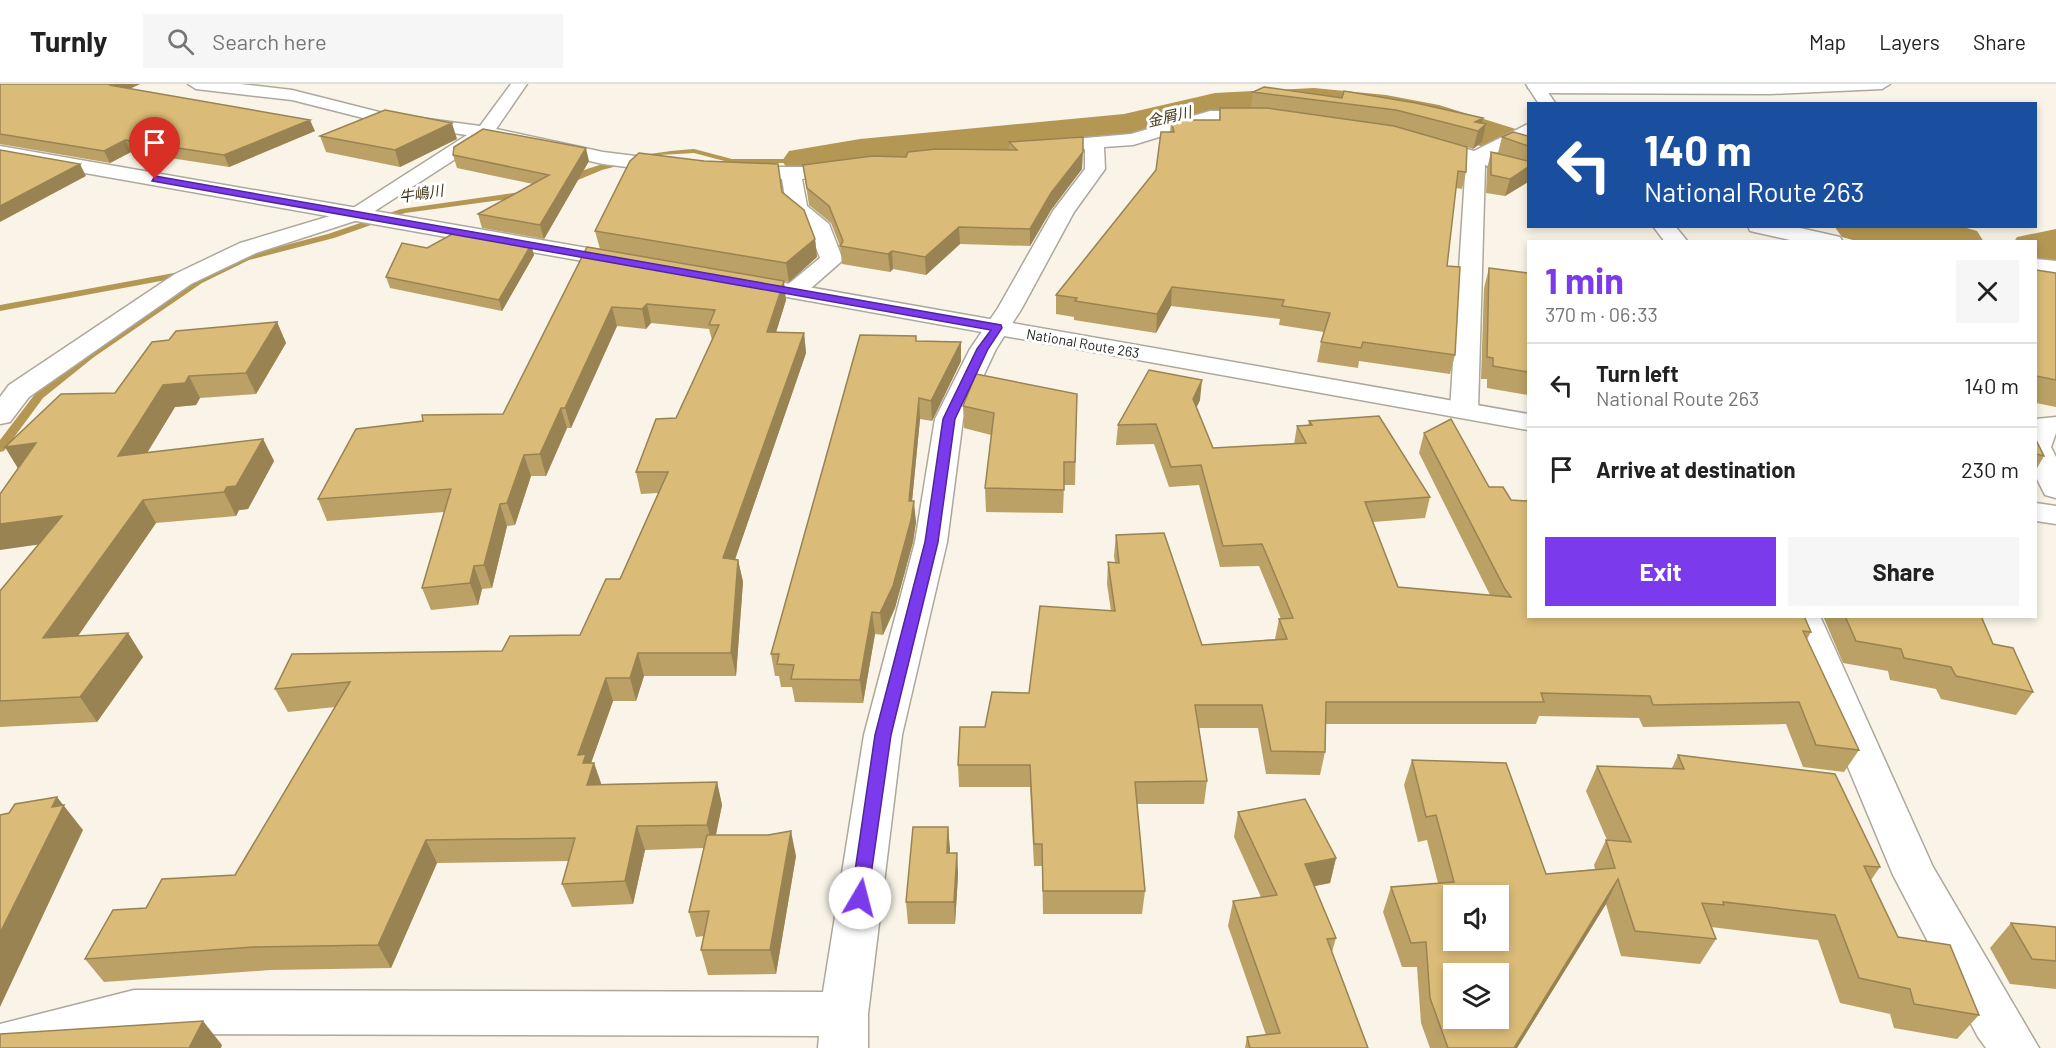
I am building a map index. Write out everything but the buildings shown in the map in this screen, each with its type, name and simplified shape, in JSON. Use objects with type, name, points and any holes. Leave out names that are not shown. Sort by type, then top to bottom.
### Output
[{"type":"main road","points":[[196,84],[292,95],[383,118],[485,132],[603,158],[691,169]]},
{"type":"main road","points":[[0,416],[19,391],[183,279],[248,248],[357,214],[485,132],[519,84]]},
{"type":"main road","points":[[1535,86],[1770,89],[1882,84]]},
{"type":"main road","points":[[1535,86],[1547,102]]},
{"type":"main road","points":[[1020,150],[1133,139],[1210,117],[1265,116],[1288,119]]},
{"type":"main road","points":[[1492,147],[1527,130]]},
{"type":"main road","points":[[1403,138],[1492,147],[1527,170]]},
{"type":"main road","points":[[0,1047],[134,1012],[843,1031],[883,735],[931,542],[949,419],[982,349],[997,328],[1064,211],[1095,169],[1096,149],[1089,143]]},
{"type":"main road","points":[[1464,411],[1492,147]]},
{"type":"main road","points":[[0,152],[646,265]]},
{"type":"main road","points":[[714,171],[790,173],[872,165]]},
{"type":"main road","points":[[790,173],[797,209],[818,224],[832,260],[794,291]]},
{"type":"main road","points":[[1665,228],[1675,240]]},
{"type":"main road","points":[[1767,228],[1823,240]]},
{"type":"main road","points":[[2037,266],[2056,268]]},
{"type":"main road","name":"National Route 263","points":[[714,277],[1527,422]]},
{"type":"main road","points":[[2056,425],[2042,426],[2037,447],[2056,489]]},
{"type":"main road","points":[[2037,512],[2056,515]]},
{"type":"main road","points":[[1803,618],[1915,875],[1995,1021],[2014,1048]]},
{"type":"waterway","name":"金屑川","points":[[805,161],[860,153],[1124,127],[1215,106],[1314,100],[1386,108],[1439,118],[1527,148]]},
{"type":"waterway","name":"牛嶋川","points":[[563,183],[599,168],[659,153],[694,151],[732,161],[805,161]]},
{"type":"waterway","name":"牛嶋川","points":[[0,448],[39,396],[90,355],[199,281],[246,258],[331,236],[404,211],[527,194]]},
{"type":"waterway","name":"金屑川","points":[[1872,228],[1946,240]]},
{"type":"waterway","name":"金屑川","points":[[2037,248],[2056,245]]},
{"type":"waterway","points":[[0,308],[174,276]]},
{"type":"route","points":[[155,179],[997,328],[982,349],[949,419],[931,542],[883,735],[860,898]]}]
